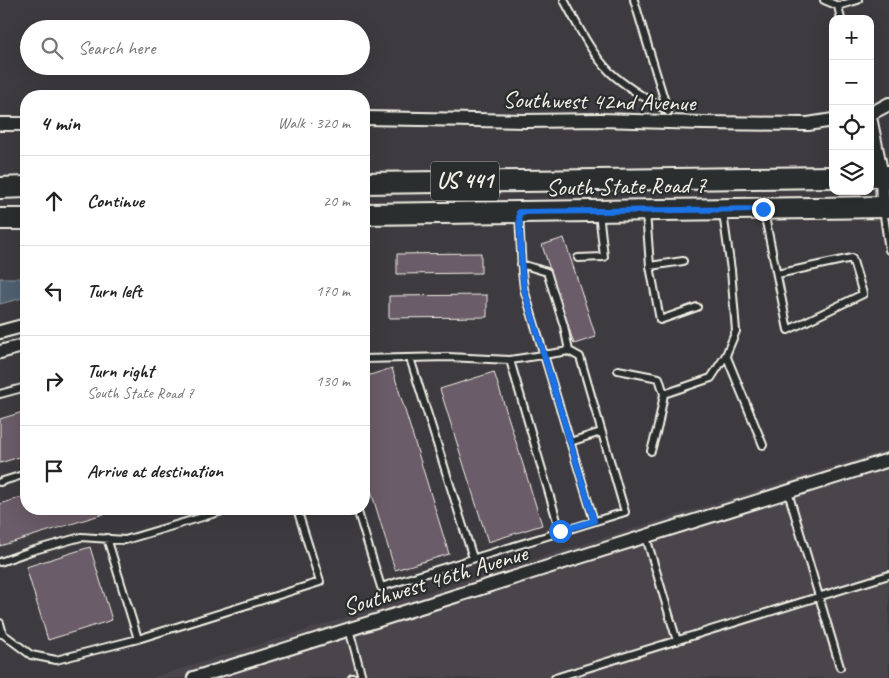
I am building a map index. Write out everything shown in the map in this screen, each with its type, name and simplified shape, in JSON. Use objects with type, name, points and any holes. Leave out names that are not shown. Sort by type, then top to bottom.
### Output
[{"type":"main road","name":"South State Road 7","points":[[370,183],[829,177]]},
{"type":"main road","points":[[519,212],[525,202],[534,194],[565,180]]},
{"type":"main road","points":[[0,188],[20,187]]},
{"type":"main road","name":"South State Road 7","points":[[370,214],[886,207]]},
{"type":"main road","points":[[0,219],[20,219]]},
{"type":"street","points":[[874,113],[889,104]]},
{"type":"street","name":"Southwest 42nd Avenue","points":[[370,118],[525,121],[669,117],[808,124],[829,121]]},
{"type":"street","points":[[0,124],[20,124]]},
{"type":"street","points":[[874,139],[886,207]]},
{"type":"street","points":[[0,332],[20,327]]},
{"type":"street","points":[[0,352],[20,347]]},
{"type":"street","name":"Southwest 46th Avenue","points":[[194,678],[889,460]]},
{"type":"lane","points":[[564,0],[585,40],[609,71],[669,117]]},
{"type":"lane","points":[[634,0],[669,117]]},
{"type":"lane","points":[[824,0],[838,6],[858,0]]},
{"type":"lane","points":[[838,6],[840,15]]},
{"type":"lane","points":[[886,207],[889,250]]},
{"type":"lane","points":[[664,394],[711,378],[726,355],[736,331],[731,270],[722,209]]},
{"type":"lane","points":[[763,209],[788,330],[863,294],[852,258],[777,274]]},
{"type":"lane","points":[[646,210],[650,266],[660,320],[697,307]]},
{"type":"lane","points":[[578,258],[604,256],[599,211]]},
{"type":"lane","points":[[519,212],[524,289],[594,521]]},
{"type":"lane","points":[[650,266],[682,262]]},
{"type":"lane","points":[[521,264],[547,272],[564,326],[569,351]]},
{"type":"lane","points":[[359,515],[381,587],[625,512],[580,357],[569,351],[510,360],[448,357],[370,359]]},
{"type":"lane","points":[[726,355],[763,445]]},
{"type":"lane","points":[[410,358],[473,558]]},
{"type":"lane","points":[[510,360],[560,531]]},
{"type":"lane","points":[[618,370],[659,378],[664,394],[651,451]]},
{"type":"lane","points":[[0,394],[20,389]]},
{"type":"lane","points":[[570,442],[601,432]]},
{"type":"lane","points":[[0,482],[20,476]]},
{"type":"lane","points":[[788,492],[840,667]]},
{"type":"lane","points":[[0,562],[31,550],[81,537],[125,540],[209,515]]},
{"type":"lane","points":[[0,623],[2,634],[31,655],[56,660],[138,639],[320,582],[299,515]]},
{"type":"lane","points":[[646,536],[677,641]]},
{"type":"lane","points":[[107,538],[138,639]]},
{"type":"lane","points":[[555,678],[889,575]]},
{"type":"lane","points":[[349,629],[363,677],[352,678]]},
{"type":"shaded area","points":[[889,449],[889,678],[151,678]]},
{"type":"water","points":[[0,278],[20,278],[20,299],[0,304]]},
{"type":"building","points":[[564,238],[596,337],[574,344],[542,245]]},
{"type":"building","points":[[481,253],[481,273],[397,274],[397,254]]},
{"type":"building","points":[[487,295],[487,317],[389,318],[389,296]]},
{"type":"building","points":[[392,368],[449,554],[395,570],[370,488],[370,375]]},
{"type":"building","points":[[494,372],[542,525],[488,542],[440,389]]},
{"type":"building","points":[[20,413],[20,457],[0,463],[0,419]]},
{"type":"building","points":[[20,498],[20,515],[100,515],[0,546],[0,504]]},
{"type":"building","points":[[90,547],[112,620],[48,640],[26,567]]},
{"type":"route","points":[[560,531],[594,521],[524,289],[519,212],[763,209]]}]
